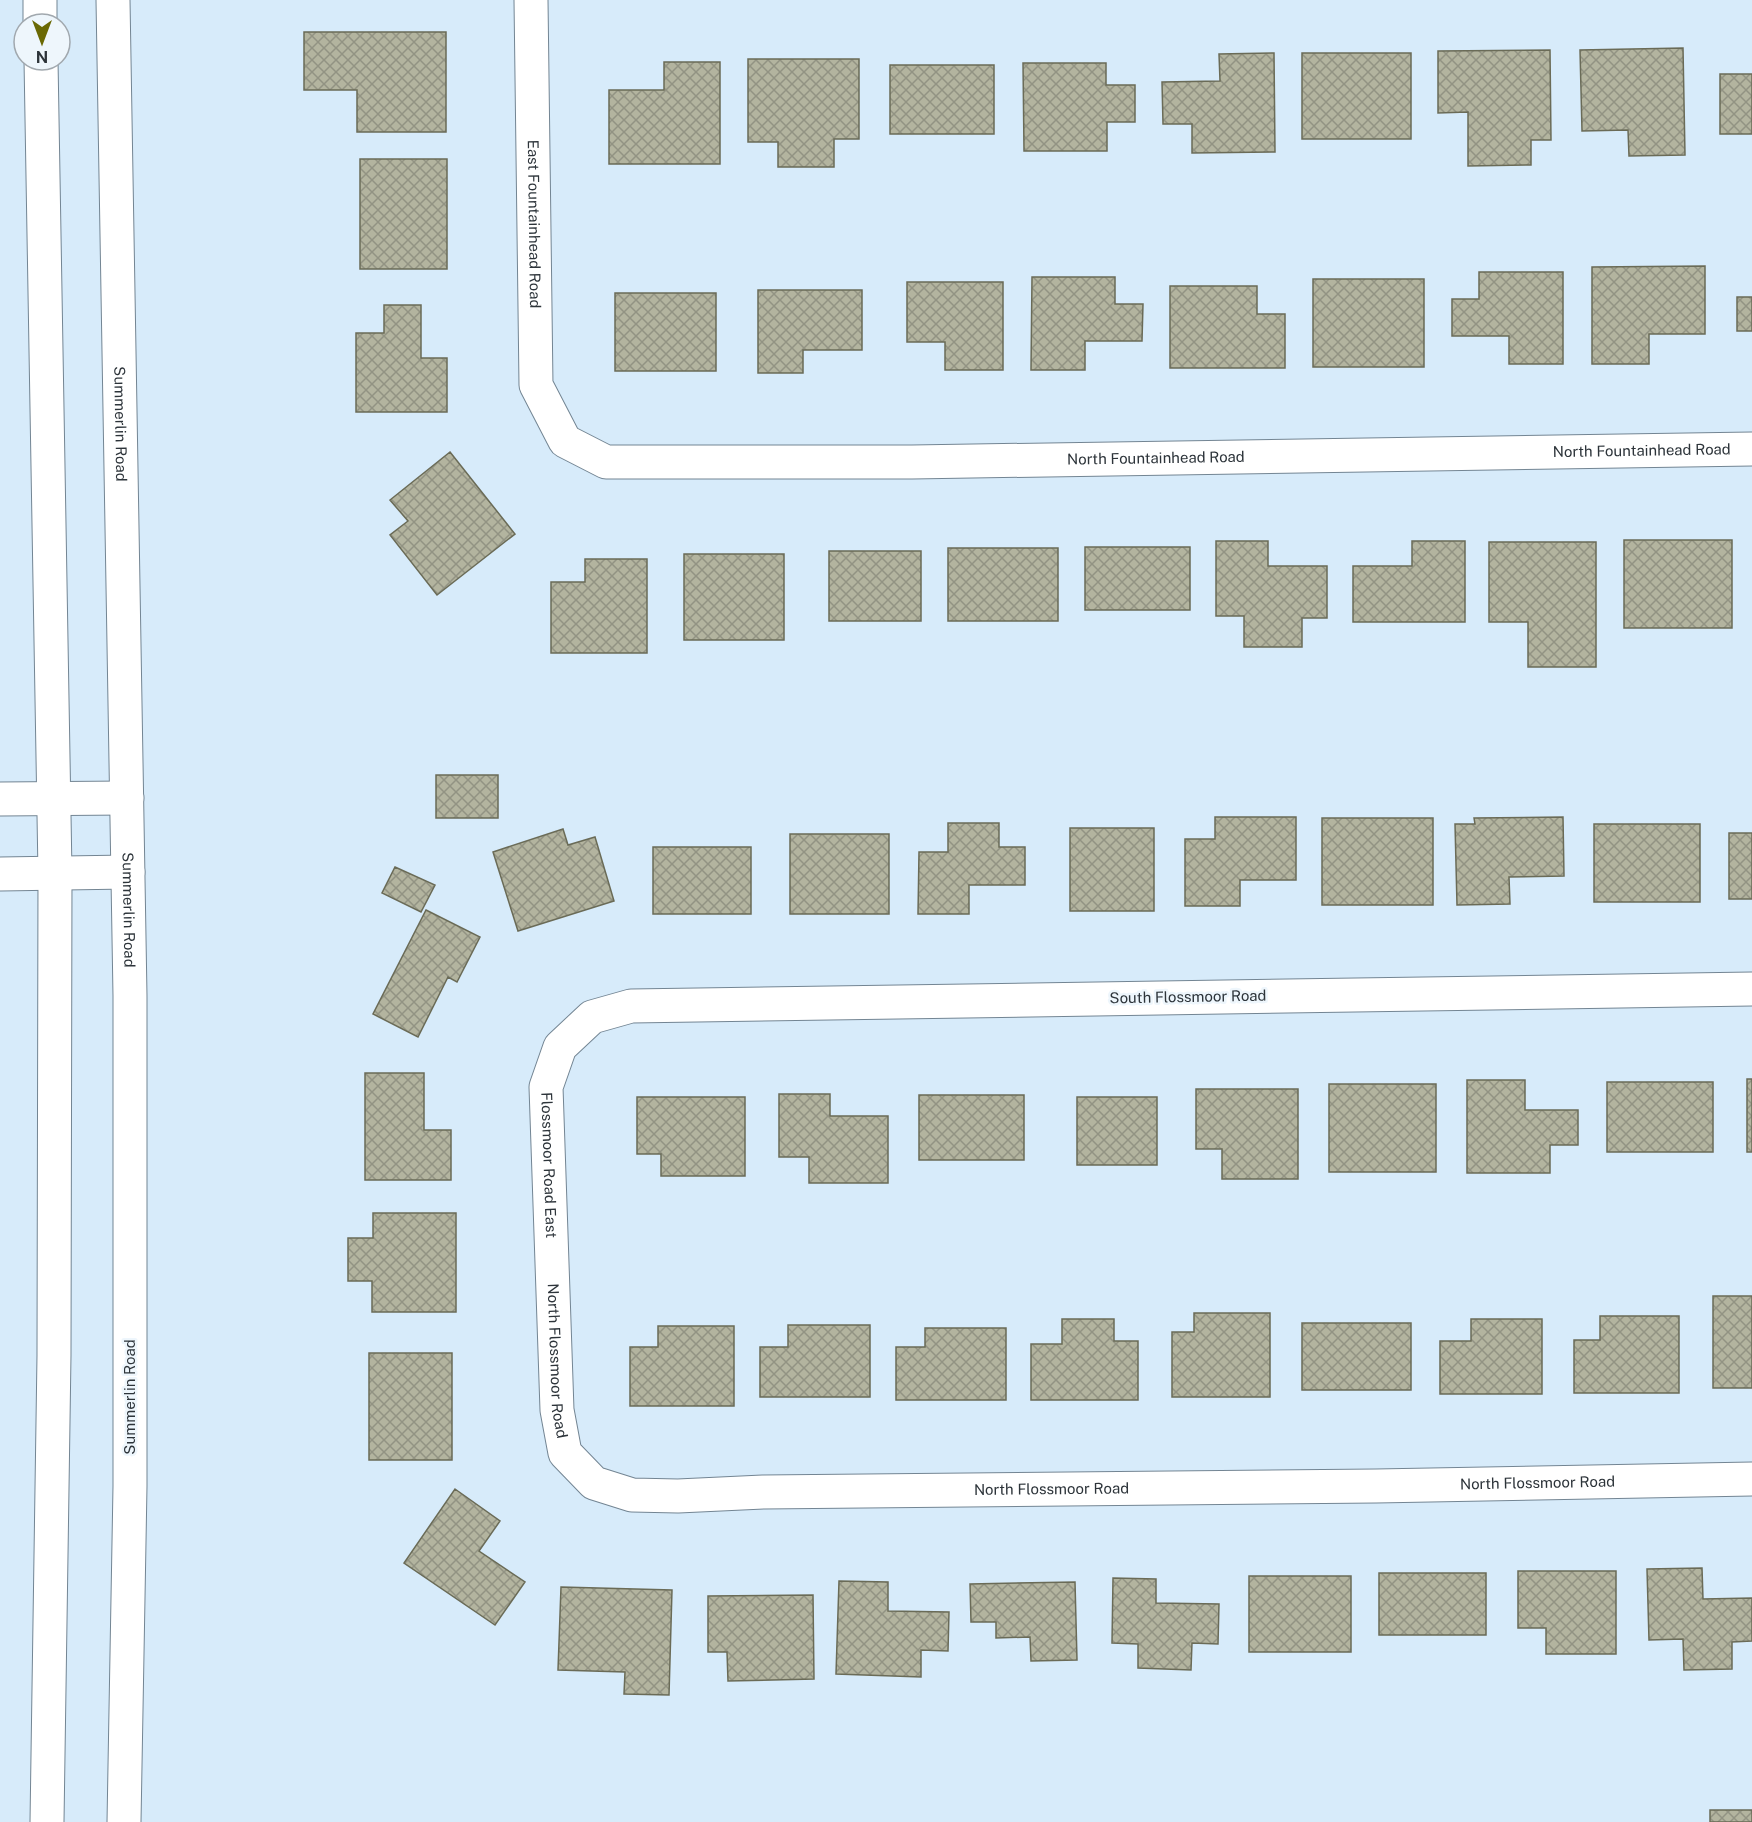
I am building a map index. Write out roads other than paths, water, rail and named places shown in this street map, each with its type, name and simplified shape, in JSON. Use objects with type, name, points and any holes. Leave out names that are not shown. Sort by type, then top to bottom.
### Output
[{"type":"street","name":"Summerlin Road","points":[[113,0],[130,996],[130,1486],[124,1822]]},
{"type":"street","name":"East Fountainhead Road","points":[[531,0],[536,385],[564,441]]},
{"type":"street","points":[[41,72],[55,799],[54,1354],[47,1822]]},
{"type":"street","name":"North Fountainhead Road","points":[[564,441],[606,462],[900,462],[1752,449]]},
{"type":"street","points":[[0,799],[127,798]]},
{"type":"street","points":[[0,874],[128,872]]},
{"type":"street","name":"South Flossmoor Road","points":[[625,1008],[655,1005],[1752,989]]},
{"type":"street","name":"Flossmoor Road East","points":[[552,1256],[546,1087],[560,1047],[592,1017],[625,1008]]},
{"type":"street","name":"North Flossmoor Road","points":[[552,1256],[557,1410],[564,1453],[594,1484],[632,1495],[1752,1479]]}]
